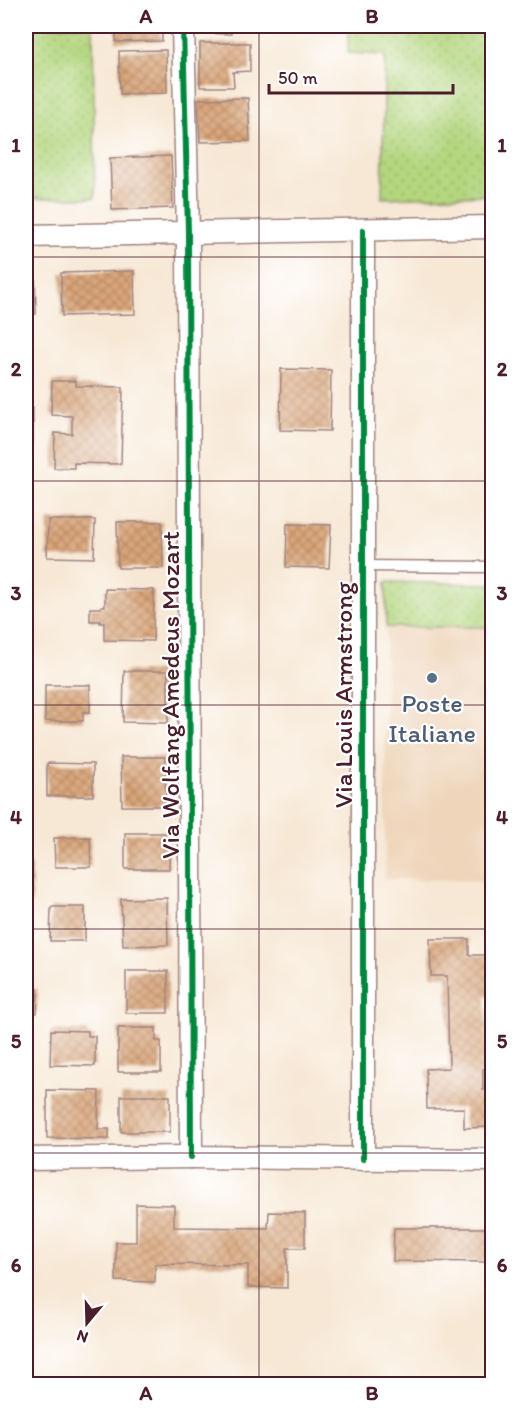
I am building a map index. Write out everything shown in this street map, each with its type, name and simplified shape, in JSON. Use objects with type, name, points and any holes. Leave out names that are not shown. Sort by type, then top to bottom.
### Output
[{"type":"street","name":"Via Wolfang Amedeus Mozart","points":[[183,26],[188,232],[191,1157]]},
{"type":"street","points":[[26,236],[492,227]]},
{"type":"street","name":"Via Louis Armstrong","points":[[363,230],[363,1159]]},
{"type":"street","points":[[26,1159],[191,1157],[492,1160]]},
{"type":"lane","points":[[362,566],[492,567]]},
{"type":"shaded area","points":[[386,627],[492,627],[492,881],[385,879]]},
{"type":"green space","points":[[26,26],[93,26],[95,198],[26,198]]},
{"type":"green space","points":[[348,26],[492,26],[492,195],[382,198],[385,55],[348,53]]},
{"type":"green space","points":[[386,582],[492,584],[492,627],[386,627]]},
{"type":"building","points":[[116,26],[162,26],[162,41],[116,42]]},
{"type":"building","points":[[194,26],[247,26],[247,29],[231,29],[231,34],[194,33]]},
{"type":"building","points":[[306,26],[306,29],[278,27]]},
{"type":"building","points":[[200,43],[250,43],[250,71],[233,72],[234,87],[200,87]]},
{"type":"building","points":[[166,50],[167,93],[120,94],[119,51]]},
{"type":"building","points":[[248,98],[250,141],[200,142],[198,99]]},
{"type":"building","points":[[171,156],[173,208],[112,210],[110,158]]},
{"type":"building","points":[[26,264],[35,264],[36,314],[26,314]]},
{"type":"building","points":[[134,271],[135,314],[62,316],[61,273]]},
{"type":"building","points":[[281,369],[331,370],[330,431],[280,430]]},
{"type":"building","points":[[52,381],[76,381],[76,386],[123,387],[121,464],[74,463],[74,468],[54,468],[55,433],[72,434],[72,416],[51,415]]},
{"type":"building","points":[[26,408],[33,408],[33,442],[26,442]]},
{"type":"building","points":[[48,520],[95,520],[94,558],[47,557]]},
{"type":"building","points":[[117,522],[162,522],[163,568],[118,568]]},
{"type":"building","points":[[287,524],[331,525],[329,568],[286,567]]},
{"type":"building","points":[[105,589],[154,590],[153,641],[104,640],[104,623],[90,621],[90,608],[105,606]]},
{"type":"building","points":[[124,671],[168,671],[168,723],[123,722]]},
{"type":"building","points":[[45,685],[90,685],[90,712],[83,712],[83,721],[45,721]]},
{"type":"building","points":[[121,757],[165,757],[166,806],[122,806]]},
{"type":"building","points":[[47,763],[93,764],[93,796],[47,796]]},
{"type":"building","points":[[125,833],[170,833],[169,869],[125,869]]},
{"type":"building","points":[[90,837],[91,867],[55,867],[54,838]]},
{"type":"building","points":[[26,864],[32,864],[32,903],[26,903]]},
{"type":"building","points":[[167,898],[168,945],[123,946],[121,899]]},
{"type":"building","points":[[51,907],[85,907],[85,941],[50,941]]},
{"type":"building","points":[[26,918],[30,918],[30,943],[26,943]]},
{"type":"building","points":[[430,939],[469,939],[469,955],[492,955],[492,996],[486,996],[487,1069],[483,1069],[483,1090],[492,1090],[492,1127],[464,1128],[464,1108],[427,1109],[426,1069],[449,1068],[447,976],[431,976]]},
{"type":"building","points":[[126,971],[168,971],[168,1013],[126,1013]]},
{"type":"building","points":[[26,988],[38,989],[37,1013],[26,1012]]},
{"type":"building","points":[[118,1028],[156,1028],[156,1041],[161,1041],[161,1072],[118,1072]]},
{"type":"building","points":[[51,1030],[88,1031],[88,1036],[95,1036],[95,1066],[50,1065]]},
{"type":"building","points":[[47,1090],[99,1091],[98,1129],[109,1129],[109,1139],[47,1138]]},
{"type":"building","points":[[121,1096],[170,1096],[170,1132],[121,1132]]},
{"type":"building","points":[[136,1204],[174,1205],[174,1227],[268,1228],[269,1212],[305,1213],[305,1248],[287,1248],[287,1288],[248,1287],[248,1265],[155,1264],[155,1282],[116,1281],[116,1242],[136,1242]]},
{"type":"building","points":[[394,1228],[492,1228],[492,1262],[393,1261]]},
{"type":"cycle path","points":[[183,26],[188,232],[191,1157]]},
{"type":"cycle path","points":[[363,230],[363,1159]]},
{"type":"place","name":"Poste Italiane","points":[[432,678]]}]
